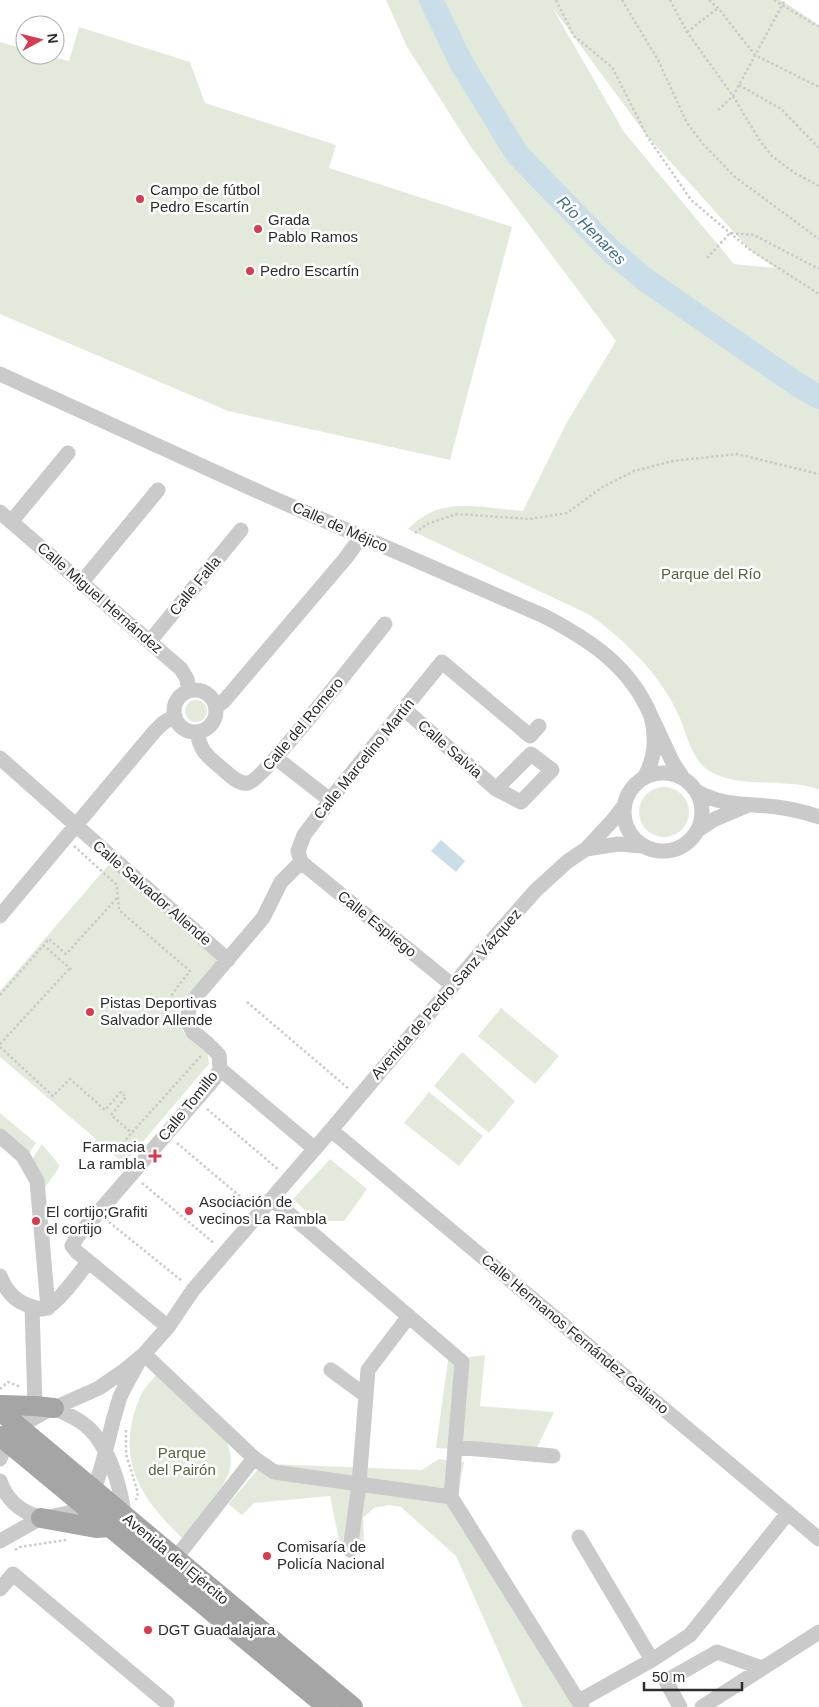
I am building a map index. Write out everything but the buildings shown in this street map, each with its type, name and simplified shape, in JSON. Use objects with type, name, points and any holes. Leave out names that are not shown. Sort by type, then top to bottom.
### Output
[{"type":"main road","points":[[0,1405],[41,1401]]},
{"type":"main road","name":"Avenida del Ejército","points":[[0,1411],[7,1441],[88,1498],[117,1521],[324,1705]]},
{"type":"main road","points":[[41,1518],[96,1528],[117,1521]]},
{"type":"main road","name":"Avenida del Ejército","points":[[117,1521],[176,1559],[352,1707]]},
{"type":"street","name":"Calle de Méjico","points":[[0,374],[361,537],[544,616],[577,634],[606,654],[638,691],[673,763],[683,778]]},
{"type":"street","points":[[6,517],[68,453]]},
{"type":"street","points":[[82,582],[158,490]]},
{"type":"street","name":"Calle Miguel Hernández","points":[[6,517],[82,582],[184,674],[189,691]]},
{"type":"street","name":"Calle Falla","points":[[150,642],[241,530]]},
{"type":"street","points":[[216,707],[224,701],[320,589],[361,537]]},
{"type":"street","name":"Calle del Romero","points":[[197,732],[202,750],[207,756],[242,783],[246,784],[254,781],[276,758],[385,624]]},
{"type":"street","name":"Calle Marcelino Martín","points":[[301,862],[298,851],[304,835],[330,800],[442,662],[530,736],[539,726]]},
{"type":"street","points":[[189,691],[206,693],[216,707],[212,724],[208,728],[197,732],[188,731],[183,728],[177,721],[174,710],[179,698],[189,691]]},
{"type":"street","name":"Calle Salvia","points":[[404,709],[496,789]]},
{"type":"street","points":[[0,916],[154,732],[163,723],[175,716]]},
{"type":"street","name":"Calle de Méjico","points":[[645,776],[650,768],[655,746],[655,732],[651,716]]},
{"type":"street","name":"Calle Salvador Allende","points":[[0,758],[228,960]]},
{"type":"street","points":[[276,758],[330,800]]},
{"type":"street","points":[[698,830],[702,814],[700,798],[683,778],[664,772],[645,776],[630,789],[623,807],[625,825],[635,840],[642,846],[660,852],[678,849],[686,844],[698,830],[715,819],[747,806]]},
{"type":"street","points":[[696,791],[718,800],[747,806],[777,807],[819,817]]},
{"type":"street","name":"Avenida de Pedro Sanz Vázquez","points":[[7,1441],[39,1415],[41,1401],[99,1388],[144,1354],[168,1326],[193,1290],[260,1214],[452,985],[536,890],[568,861],[586,849],[623,807]]},
{"type":"street","name":"Avenida de Pedro Sanz Vázquez","points":[[586,849],[618,844],[642,846]]},
{"type":"street","name":"Calle Tomillo","points":[[168,1326],[88,1262],[72,1246],[77,1237],[196,1100],[220,1069],[219,1056],[207,1042],[193,1032],[187,1021],[189,1009],[199,993],[263,918],[281,882],[301,862]]},
{"type":"street","name":"Calle Espliego","points":[[301,862],[452,985]]},
{"type":"street","points":[[220,1069],[315,1149]]},
{"type":"street","name":"Calle Hermanos Fernández Galiano","points":[[331,1130],[819,1539]]},
{"type":"street","points":[[0,1136],[23,1156],[37,1181],[48,1308]]},
{"type":"street","points":[[272,1199],[462,1362],[451,1497],[580,1704],[690,1635],[788,1513]]},
{"type":"street","points":[[0,1276],[3,1285],[19,1302],[42,1309],[48,1308],[65,1292],[88,1262]]},
{"type":"street","points":[[32,1307],[41,1401],[84,1424],[94,1434],[106,1453],[122,1497],[117,1521]]},
{"type":"street","points":[[350,1550],[359,1484],[368,1370],[409,1316]]},
{"type":"street","points":[[144,1354],[254,1458],[274,1472],[451,1497]]},
{"type":"street","name":"Avenida de Pedro Sanz Vázquez","points":[[88,1498],[102,1468],[121,1396],[144,1354]]},
{"type":"street","points":[[331,1370],[366,1395]]},
{"type":"street","points":[[455,1447],[553,1456]]},
{"type":"street","points":[[176,1559],[254,1458]]},
{"type":"street","points":[[0,1481],[5,1493],[16,1505],[28,1514],[41,1518]]},
{"type":"street","points":[[0,1541],[41,1518],[70,1513],[88,1498]]},
{"type":"street","points":[[579,1537],[652,1660]]},
{"type":"street","points":[[0,1588],[14,1574],[166,1703]]},
{"type":"street","points":[[702,1707],[819,1632]]},
{"type":"street","points":[[680,1707],[666,1681],[717,1652],[762,1668]]},
{"type":"path","points":[[556,0],[574,36],[612,66],[647,136],[691,200],[749,249],[819,294]]},
{"type":"path","points":[[622,0],[658,60],[687,123],[704,145],[735,177],[819,239]]},
{"type":"path","points":[[670,0],[686,32],[733,96],[760,141],[772,156],[793,172],[819,186]]},
{"type":"path","points":[[709,0],[718,8],[755,55],[819,87]]},
{"type":"path","points":[[774,0],[819,27]]},
{"type":"path","points":[[718,110],[733,96],[785,0]]},
{"type":"path","points":[[686,32],[718,8]]},
{"type":"path","points":[[739,85],[781,109],[819,148]]},
{"type":"path","points":[[707,258],[730,233]]},
{"type":"path","points":[[730,233],[754,235],[819,270]]},
{"type":"path","points":[[415,533],[427,524],[457,514],[529,519],[567,513],[602,488],[634,472],[673,461],[737,454],[819,474]]},
{"type":"path","points":[[66,839],[117,885],[119,910],[190,971],[167,1002],[168,1016],[172,1027],[178,1032]]},
{"type":"path","points":[[0,995],[49,939],[66,954],[118,897]]},
{"type":"path","points":[[43,945],[71,969],[0,1046],[53,1096],[70,1079],[105,1110],[120,1092],[126,1097],[111,1115],[132,1133]]},
{"type":"path","points":[[247,1002],[359,1097]]},
{"type":"path","points":[[119,1147],[200,1057],[195,1050]]},
{"type":"path","points":[[196,1100],[289,1179]]},
{"type":"path","points":[[167,1134],[260,1214]]},
{"type":"path","points":[[132,1174],[226,1253]]},
{"type":"path","points":[[98,1213],[193,1290]]},
{"type":"path","points":[[0,1389],[8,1382],[28,1390],[41,1401]]},
{"type":"path","points":[[117,1521],[137,1498],[138,1493],[126,1454],[126,1424]]},
{"type":"green space","name":"Parque del Río","points":[[386,0],[781,0],[819,25],[819,790],[801,785],[729,779],[708,770],[694,754],[679,716],[663,687],[635,653],[602,624],[590,615],[408,529],[421,518],[434,511],[448,507],[477,506],[523,511],[566,424],[616,341],[471,147],[407,47]],"holes":[[[552,7],[647,136],[749,249],[775,268],[734,264],[624,132]]]},
{"type":"green space","name":"Pedro Escartín","points":[[79,27],[190,62],[205,103],[336,145],[329,168],[512,227],[450,460],[228,411],[0,314],[0,42],[15,46],[15,65],[65,65],[65,60],[69,61]]},
{"type":"green space","points":[[196,700],[204,703],[207,711],[204,719],[196,722],[188,719],[185,711],[188,703]]},
{"type":"green space","points":[[664,787],[678,791],[685,798],[689,812],[685,826],[678,833],[664,837],[650,833],[643,826],[639,812],[643,798],[650,791]]},
{"type":"green space","name":"Pistas Deportivas Salvador Allende","points":[[110,863],[220,958],[180,1006],[179,1019],[183,1032],[207,1052],[209,1064],[124,1164],[108,1150],[106,1152],[94,1142],[96,1139],[0,1057],[0,991]]},
{"type":"green space","points":[[501,1008],[559,1056],[535,1084],[478,1036]]},
{"type":"green space","points":[[462,1052],[515,1101],[489,1133],[434,1086]]},
{"type":"green space","points":[[429,1092],[483,1136],[459,1166],[404,1123]]},
{"type":"green space","points":[[0,1113],[36,1143],[27,1157],[0,1133]]},
{"type":"green space","points":[[42,1144],[60,1166],[44,1189],[28,1165]]},
{"type":"green space","points":[[330,1159],[367,1189],[344,1221],[316,1221],[293,1199]]},
{"type":"green space","points":[[485,1355],[480,1406],[554,1412],[534,1454],[436,1448],[448,1360]]},
{"type":"green space","name":"Parque del Pairón","points":[[156,1375],[226,1440],[231,1459],[228,1474],[221,1489],[183,1539],[147,1498],[138,1482],[131,1460],[131,1426],[137,1404],[143,1391]]},
{"type":"green space","points":[[439,1459],[464,1462],[457,1498],[585,1707],[523,1707],[456,1556],[401,1507],[389,1505],[374,1508],[363,1518],[364,1541],[340,1545],[330,1496],[254,1503],[242,1515],[228,1504],[260,1467],[271,1464],[422,1470]]},
{"type":"water","points":[[441,840],[465,861],[456,872],[431,851]]},
{"type":"waterway","name":"Río Henares","points":[[431,0],[462,64],[517,154],[612,252],[647,281],[798,385],[819,397]]},
{"type":"place","name":"Campo de fútbol Pedro Escartín","points":[[140,199]]},
{"type":"place","name":"Grada Pablo Ramos","points":[[258,229]]},
{"type":"place","name":"Pedro Escartín","points":[[250,271]]},
{"type":"place","name":"Pistas Deportivas Salvador Allende","points":[[90,1012]]},
{"type":"place","name":"Farmacia La rambla","points":[[155,1156]]},
{"type":"place","name":"Asociación de vecinos La Rambla","points":[[189,1211]]},
{"type":"place","name":"El cortijo;Grafiti el cortijo","points":[[36,1221]]},
{"type":"place","name":"Comisaría de Policía Nacional","points":[[267,1556]]},
{"type":"place","name":"DGT Guadalajara","points":[[148,1630]]}]
